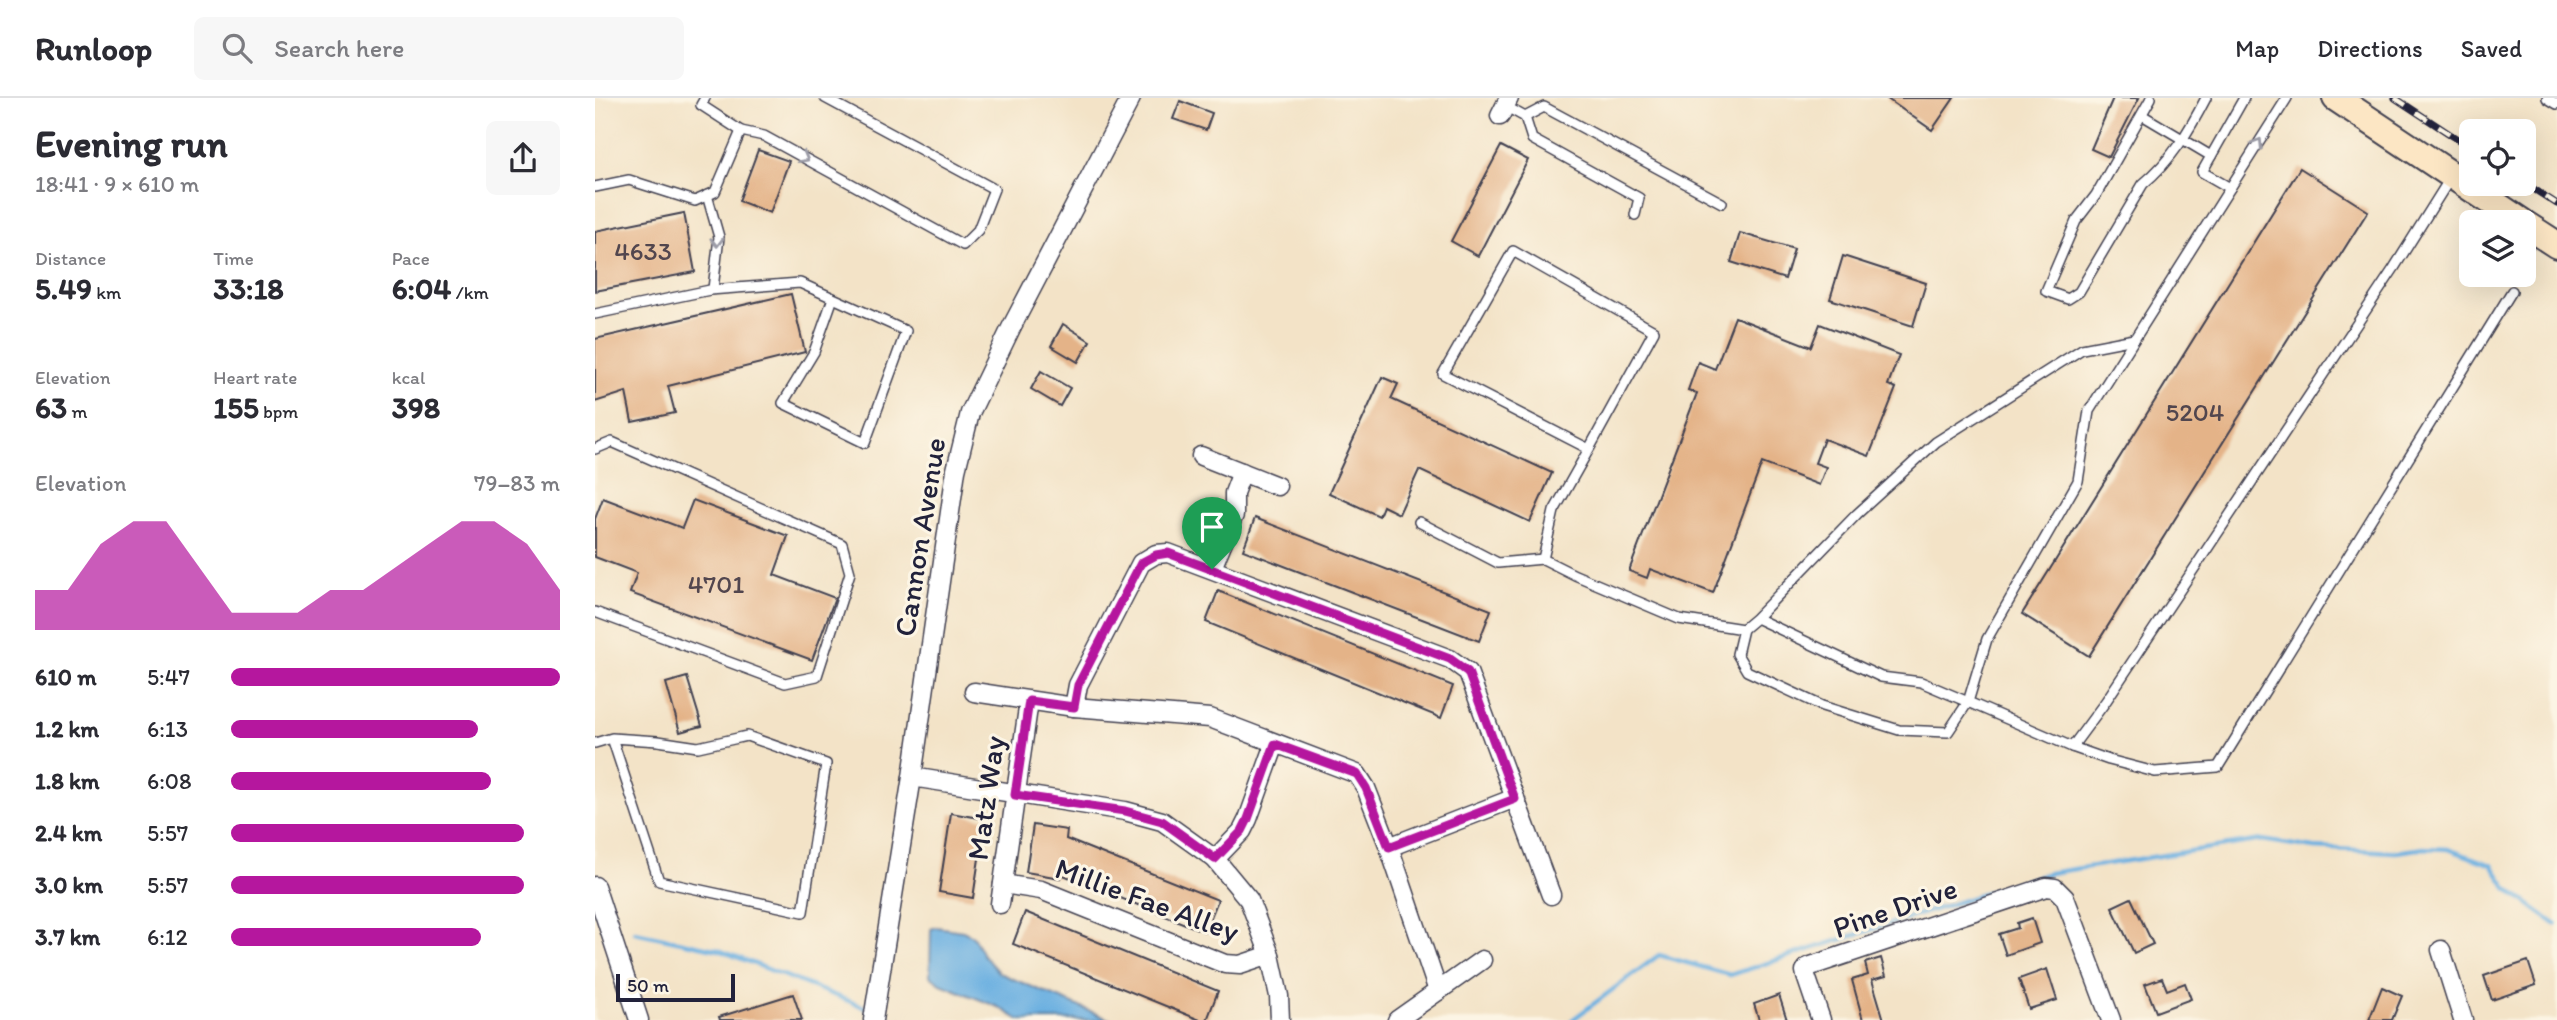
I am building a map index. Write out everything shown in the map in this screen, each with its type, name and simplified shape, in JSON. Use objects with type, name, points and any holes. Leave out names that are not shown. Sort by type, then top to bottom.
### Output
[{"type":"main road","points":[[2338,99],[2503,210]]},
{"type":"main road","points":[[2536,231],[2557,245]]},
{"type":"street","name":"Cannon Avenue","points":[[873,1020],[912,777],[956,470],[970,413],[994,360],[1131,98]]},
{"type":"street","points":[[1201,456],[1277,486]]},
{"type":"street","points":[[1212,569],[1234,515],[1234,493],[1242,472]]},
{"type":"street","points":[[1074,707],[1078,685],[1141,563],[1156,555],[1168,553],[1450,659],[1468,672],[1551,895]]},
{"type":"street","points":[[974,692],[1074,707],[1210,718],[1357,774],[1366,788],[1389,847],[1438,991]]},
{"type":"street","name":"Matz Way","points":[[1000,904],[1029,701]]},
{"type":"street","points":[[1215,859],[1242,831],[1275,744]]},
{"type":"street","points":[[912,777],[1125,811],[1162,821],[1215,859],[1249,900],[1270,955],[1279,996],[1280,1020]]},
{"type":"street","points":[[1389,847],[1515,799]]},
{"type":"street","name":"Millie Fae Alley","points":[[1003,884],[1041,890],[1226,964],[1240,965],[1270,955]]},
{"type":"street","points":[[595,886],[639,1020]]},
{"type":"street","name":"Pine Drive","points":[[1821,1020],[1806,976],[1808,967],[2046,887],[2055,888],[2065,898],[2111,1020]]},
{"type":"street","points":[[2441,950],[2463,1020]]},
{"type":"street","points":[[1397,1020],[1482,960]]},
{"type":"lane","points":[[703,102],[741,131],[764,136],[963,245],[978,230],[994,189],[825,98]]},
{"type":"lane","points":[[2151,98],[2096,195],[2076,221],[2046,291],[2068,299],[2079,292],[2143,184],[2157,172],[2184,139],[2206,98]]},
{"type":"lane","points":[[2229,188],[2203,172],[2244,98]]},
{"type":"lane","points":[[2134,339],[2082,349],[1936,442],[1857,514],[1743,629],[1737,654],[1747,671],[1822,706],[1899,730],[1948,732],[1968,702],[1987,639],[2078,481],[2088,411],[2134,339],[2229,188],[2287,98]]},
{"type":"lane","points":[[2547,98],[2557,104]]},
{"type":"lane","points":[[1505,107],[1525,117],[1532,139],[1639,198],[1635,215]]},
{"type":"lane","points":[[1525,117],[1544,107],[1722,203]]},
{"type":"lane","points":[[2142,115],[2211,156]]},
{"type":"lane","points":[[595,187],[628,180],[695,201],[715,192],[741,131]]},
{"type":"lane","points":[[2072,747],[2106,701],[2452,176]]},
{"type":"lane","points":[[706,195],[719,237],[713,289]]},
{"type":"lane","points":[[1543,559],[1554,511],[1589,449],[1654,331],[1513,251],[1443,374],[1589,449]]},
{"type":"lane","points":[[595,314],[713,289],[800,283],[906,331],[865,443],[783,403],[814,352],[833,298]]},
{"type":"lane","points":[[1756,618],[1881,677],[1921,682],[2072,747],[2109,760],[2155,772],[2218,767],[2512,291]]},
{"type":"lane","points":[[595,449],[612,442],[842,544],[850,573],[817,676],[785,683],[595,612]]},
{"type":"lane","points":[[1419,522],[1498,563],[1543,559],[1574,575],[1679,619],[1743,629]]},
{"type":"lane","points":[[595,743],[612,738],[698,747],[747,736],[826,764],[803,912],[659,881],[612,738]]},
{"type":"water","points":[[936,927],[963,931],[973,936],[983,955],[999,973],[1111,1020],[1020,1020],[998,1007],[941,984],[930,976],[931,929]]},
{"type":"building","points":[[1886,98],[1954,98],[1932,130]]},
{"type":"building","points":[[2113,98],[2139,98],[2109,157],[2091,149]]},
{"type":"building","points":[[1180,101],[1212,113],[1206,130],[1173,119]]},
{"type":"building","points":[[1501,146],[1528,160],[1478,256],[1451,241]]},
{"type":"building","points":[[758,150],[789,161],[770,213],[739,201]]},
{"type":"building","points":[[2300,168],[2368,211],[2089,656],[2022,614]]},
{"type":"building","points":[[684,213],[695,272],[595,291],[595,231]]},
{"type":"building","points":[[1740,233],[1794,249],[1785,279],[1731,262]]},
{"type":"building","points":[[1843,256],[1926,283],[1913,326],[1830,299]]},
{"type":"building","points":[[791,294],[805,352],[668,386],[675,413],[632,422],[626,392],[595,402],[595,339]]},
{"type":"building","points":[[1735,317],[1811,347],[1820,324],[1899,355],[1888,385],[1896,388],[1869,456],[1824,439],[1815,463],[1826,467],[1819,485],[1762,463],[1713,593],[1650,569],[1647,578],[1629,571],[1697,393],[1688,390],[1698,362],[1715,369]]},
{"type":"building","points":[[1063,324],[1090,341],[1078,362],[1051,346]]},
{"type":"building","points":[[1041,371],[1070,388],[1060,406],[1031,389]]},
{"type":"building","points":[[1382,377],[1398,384],[1391,399],[1552,473],[1530,522],[1419,470],[1399,514],[1383,506],[1379,516],[1329,493]]},
{"type":"building","points":[[603,498],[682,528],[693,500],[788,536],[774,575],[835,598],[812,660],[630,593],[637,573],[595,557],[595,519]]},
{"type":"building","points":[[1255,518],[1491,610],[1479,641],[1243,550]]},
{"type":"building","points":[[1218,591],[1453,686],[1441,718],[1206,622]]},
{"type":"building","points":[[687,677],[702,726],[680,732],[666,683]]},
{"type":"building","points":[[951,813],[985,819],[973,898],[939,892]]},
{"type":"building","points":[[1033,825],[1067,830],[1066,839],[1218,900],[1205,932],[1061,874],[1060,878],[1026,872]]},
{"type":"building","points":[[2131,898],[2153,944],[2134,953],[2112,907]]},
{"type":"building","points":[[1025,912],[1218,991],[1207,1020],[1200,1020],[1013,944]]},
{"type":"building","points":[[2032,918],[2040,943],[2006,955],[1999,934],[2018,928],[2017,923]]},
{"type":"building","points":[[1881,958],[1886,976],[1872,980],[1884,1020],[1863,1020],[1852,980],[1868,975],[1865,963]]},
{"type":"building","points":[[2528,961],[2536,985],[2492,1000],[2484,976]]},
{"type":"building","points":[[2047,969],[2057,1000],[2029,1009],[2019,979]]},
{"type":"building","points":[[2162,978],[2167,990],[2185,983],[2191,999],[2156,1012],[2145,984]]},
{"type":"building","points":[[2382,987],[2402,996],[2392,1020],[2369,1020]]},
{"type":"building","points":[[793,994],[802,1020],[720,1020],[719,1017]]},
{"type":"building","points":[[1779,995],[1787,1020],[1759,1020],[1754,1004]]},
{"type":"waterway","points":[[1572,1020],[1659,955],[1730,975],[2049,873],[2262,840],[2314,848],[2396,852],[2424,848],[2448,849],[2492,865],[2507,888],[2555,924]]},
{"type":"waterway","points":[[635,932],[719,950],[869,1009]]},
{"type":"waterway","points":[[880,1013],[891,1020]]},
{"type":"railway","points":[[2395,98],[2459,140]]},
{"type":"railway","points":[[2536,190],[2557,204]]},
{"type":"route","points":[[1168,553],[1212,569],[1461,665],[1468,672],[1515,799],[1389,847],[1366,788],[1357,774],[1275,744],[1242,831],[1215,859],[1162,821],[1125,811],[1015,795],[1029,701],[1074,707],[1078,685],[1141,563],[1156,555],[1168,553]]}]
